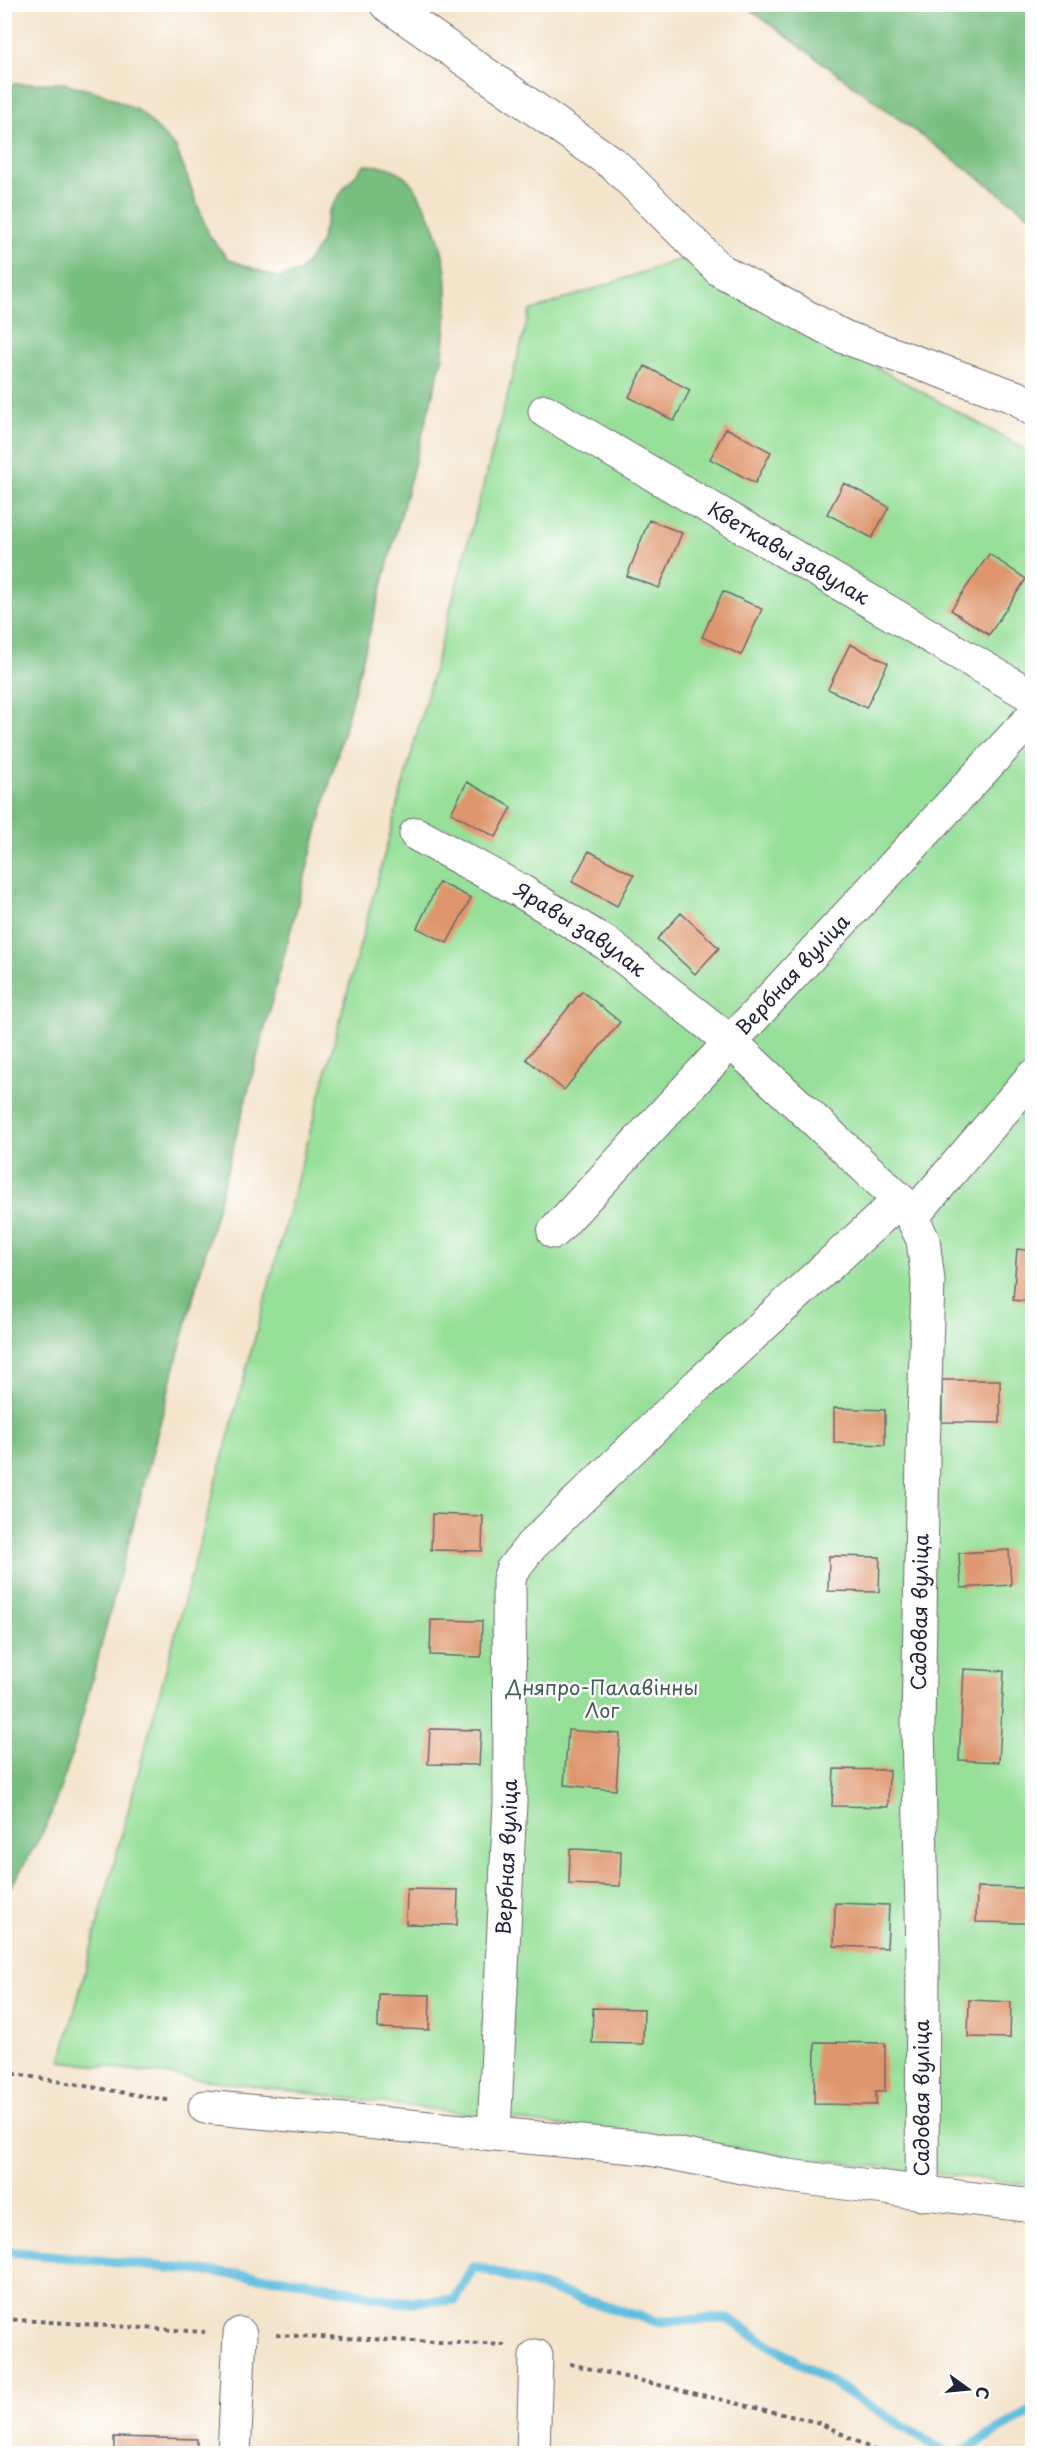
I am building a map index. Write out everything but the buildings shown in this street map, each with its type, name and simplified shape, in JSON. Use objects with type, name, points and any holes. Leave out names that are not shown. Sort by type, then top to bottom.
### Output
[{"type":"street","points":[[386,4],[616,166],[720,270],[844,337],[1018,398],[1032,409]]},
{"type":"street","name":"Кветкавы завулак","points":[[545,411],[1032,696]]},
{"type":"street","name":"Вербная вуліца","points":[[554,1232],[732,1043],[1032,717]]},
{"type":"street","name":"Яравы завулак","points":[[416,834],[520,891],[606,944],[732,1043],[906,1208]]},
{"type":"street","points":[[906,1208],[1032,1077]]},
{"type":"street","name":"Вербная вуліца","points":[[494,2133],[510,1803],[509,1580],[512,1570],[531,1546],[588,1490],[791,1298],[906,1208]]},
{"type":"street","name":"Садовая вуліца","points":[[906,1208],[923,1240],[928,1280],[922,1455],[918,1726],[923,1958],[922,2194]]},
{"type":"street","points":[[205,2107],[645,2148],[788,2176],[1032,2206]]},
{"type":"street","points":[[234,2454],[240,2334]]},
{"type":"street","points":[[533,2454],[536,2356]]},
{"type":"path","points":[[4,2072],[205,2107]]},
{"type":"path","points":[[4,2319],[240,2334],[502,2344],[536,2356],[820,2423],[882,2454]]},
{"type":"green space","points":[[744,5],[1032,5],[1032,217]]},
{"type":"green space","points":[[63,83],[104,94],[141,112],[176,148],[209,235],[228,259],[278,278],[300,272],[319,246],[329,211],[364,165],[384,166],[399,172],[419,195],[439,240],[446,277],[447,314],[443,356],[72,1755],[47,1825],[12,1885],[5,1892],[4,88],[14,84]]},
{"type":"green space","name":"Дняпро-Палавінны Лог","points":[[681,259],[1032,453],[1032,2185],[61,2061],[530,311]]},
{"type":"waterway","points":[[4,2251],[302,2281],[399,2302],[455,2300],[474,2266],[658,2322],[726,2318],[948,2454]]},
{"type":"waterway","points":[[958,2454],[1032,2410]]}]
